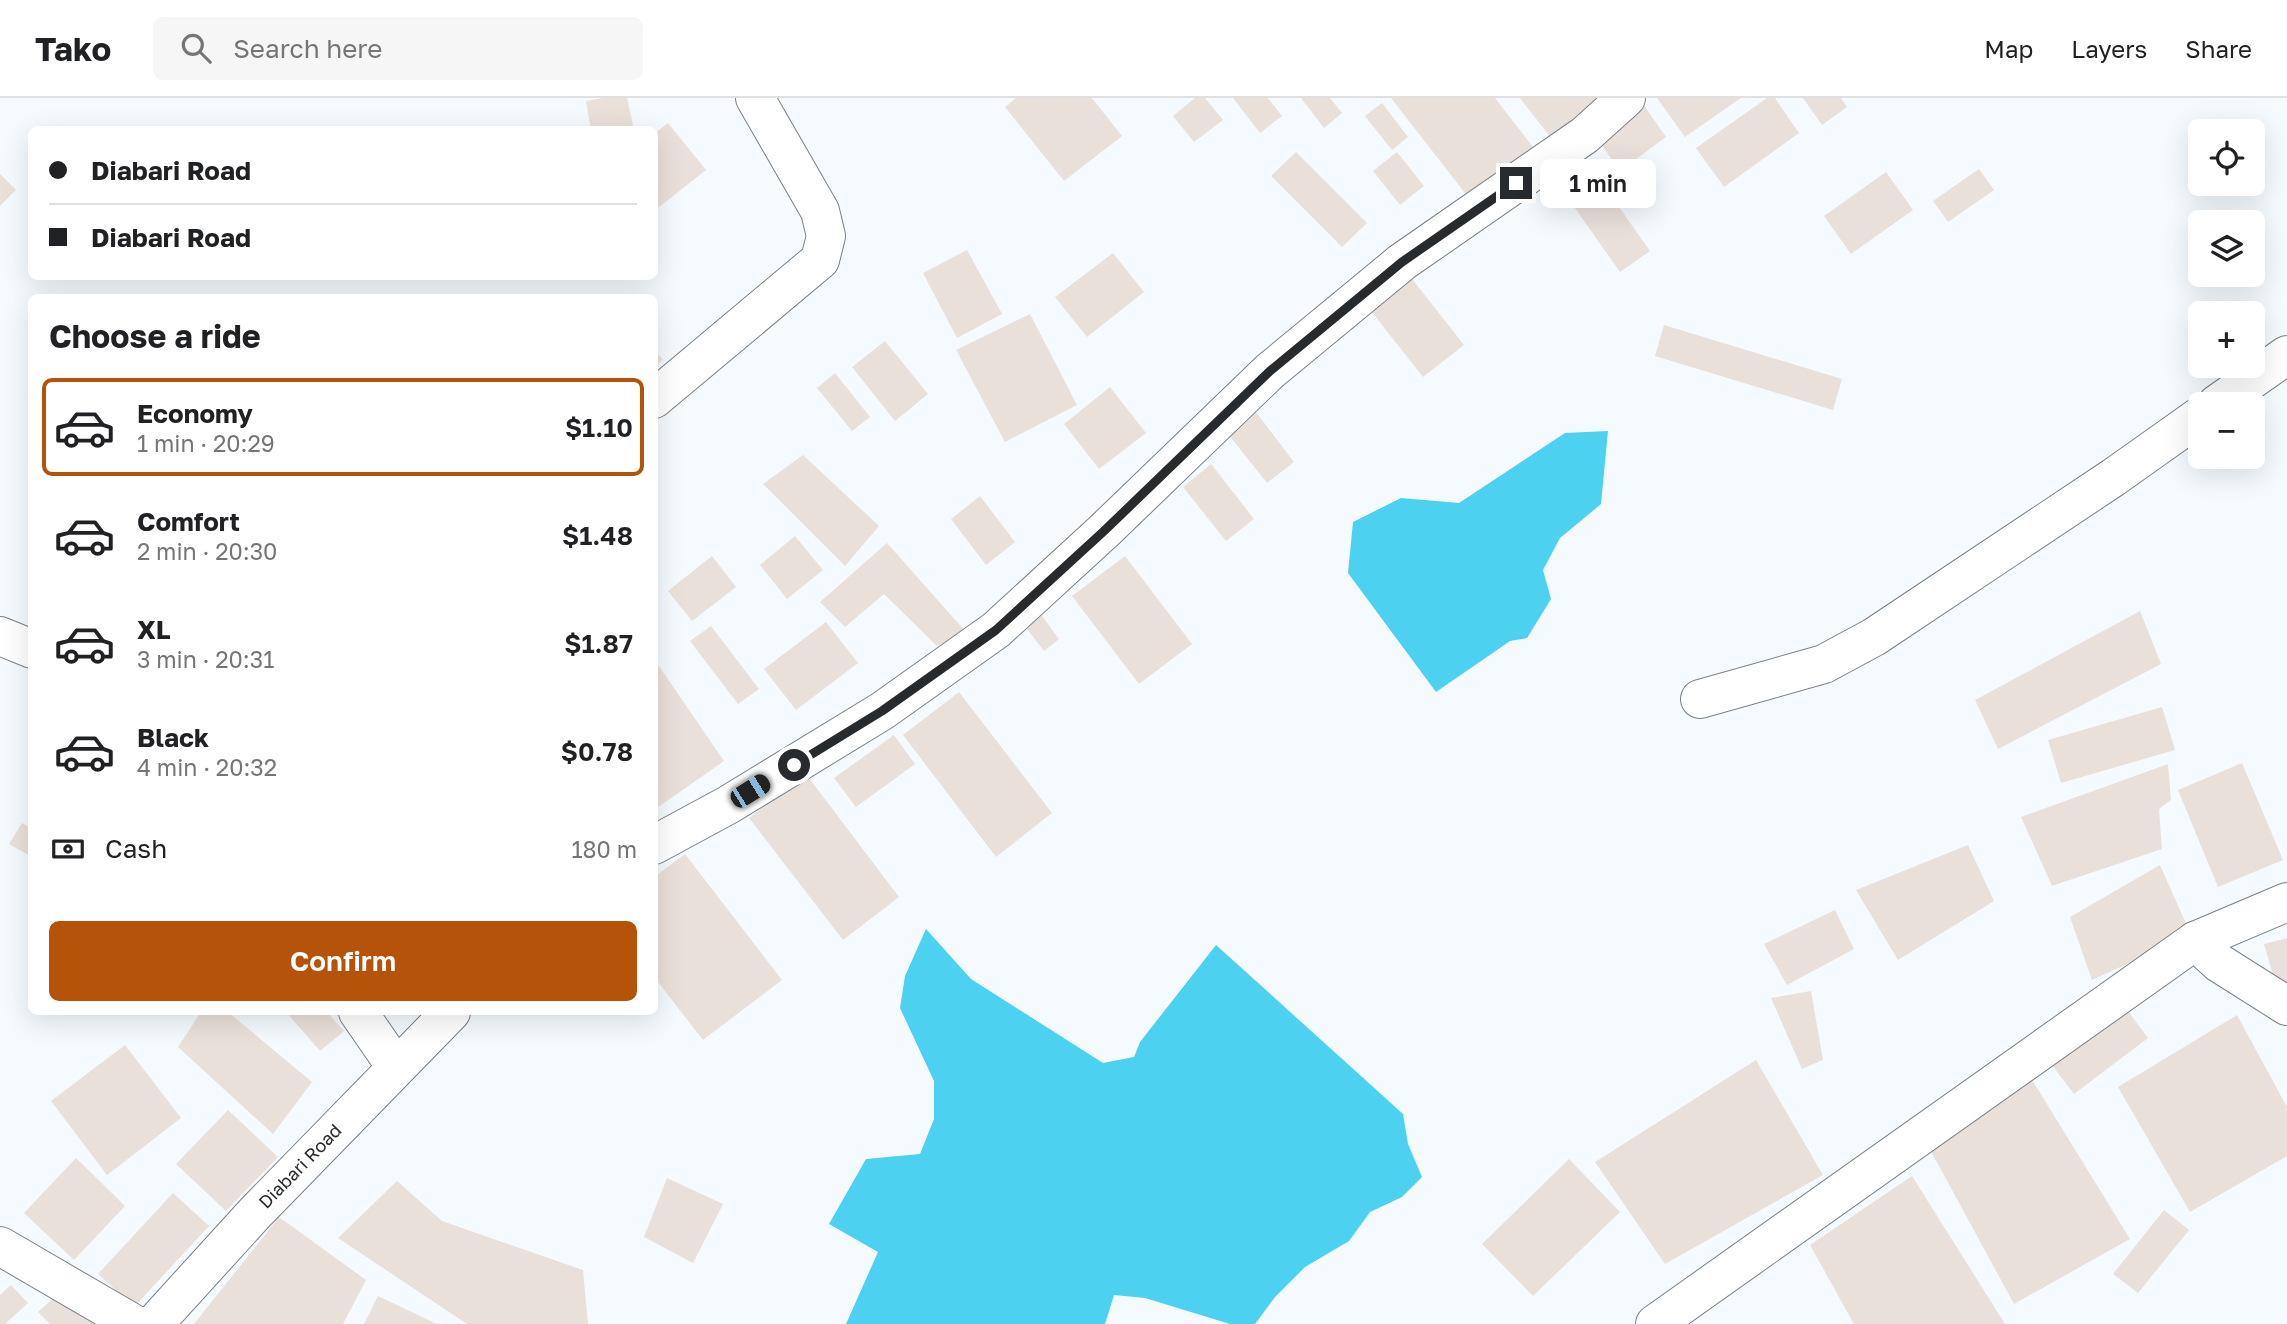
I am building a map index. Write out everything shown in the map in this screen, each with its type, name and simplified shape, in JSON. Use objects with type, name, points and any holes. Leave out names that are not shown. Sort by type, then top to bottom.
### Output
[{"type":"street","points":[[658,396],[820,260],[826,236],[820,211],[755,98]]},
{"type":"street","points":[[658,843],[728,805],[882,711],[996,630],[1104,531],[1270,371],[1402,262],[1585,135],[1626,98]]},
{"type":"street","points":[[2234,392],[2287,355]]},
{"type":"street","points":[[1700,699],[1824,664],[1874,637],[2188,425]]},
{"type":"street","points":[[0,636],[28,647]]},
{"type":"street","points":[[1655,1324],[2195,941],[2287,902]]},
{"type":"street","points":[[2195,941],[2219,962],[2287,1006]]},
{"type":"street","points":[[360,1015],[396,1067]]},
{"type":"street","name":"Diabari Road","points":[[154,1324],[255,1213],[448,1015]]},
{"type":"street","points":[[0,1245],[134,1324]]},
{"type":"water","points":[[1608,431],[1601,504],[1560,538],[1543,570],[1551,599],[1527,638],[1510,641],[1436,692],[1348,573],[1353,522],[1401,498],[1459,503],[1565,433]]},
{"type":"water","points":[[926,929],[971,979],[1103,1063],[1134,1057],[1140,1042],[1216,945],[1403,1114],[1408,1144],[1422,1177],[1402,1197],[1370,1212],[1349,1241],[1305,1267],[1275,1297],[1255,1324],[1230,1324],[1145,1298],[1114,1295],[1105,1324],[846,1324],[878,1252],[829,1224],[866,1159],[920,1154],[934,1119],[934,1081],[900,1008],[905,976]]},
{"type":"building","points":[[627,98],[633,126],[590,126],[586,101]]},
{"type":"building","points":[[1016,98],[1092,98],[1122,136],[1064,181],[1005,107]]},
{"type":"building","points":[[1195,98],[1205,98],[1223,120],[1194,142],[1173,116]]},
{"type":"building","points":[[1233,98],[1268,98],[1282,116],[1260,133]]},
{"type":"building","points":[[1301,98],[1330,98],[1342,113],[1324,128]]},
{"type":"building","points":[[1391,98],[1495,98],[1536,151],[1472,202]]},
{"type":"building","points":[[1520,98],[1612,98],[1555,143]]},
{"type":"building","points":[[1657,98],[1741,98],[1685,137]]},
{"type":"building","points":[[1767,98],[1775,98],[1799,133],[1724,187],[1696,148]]},
{"type":"building","points":[[1803,98],[1841,98],[1847,107],[1822,125]]},
{"type":"building","points":[[1382,103],[1408,137],[1392,150],[1365,116]]},
{"type":"building","points":[[1643,104],[1666,137],[1620,171],[1596,137]]},
{"type":"building","points":[[668,123],[706,170],[658,208],[658,131]]},
{"type":"building","points":[[1296,152],[1367,223],[1342,247],[1271,176]]},
{"type":"building","points":[[1397,152],[1424,186],[1400,205],[1373,171]]},
{"type":"building","points":[[1588,163],[1650,251],[1620,272],[1558,184]]},
{"type":"building","points":[[1979,169],[1994,190],[1948,222],[1933,201]]},
{"type":"building","points":[[1886,172],[1913,210],[1851,254],[1824,216]]},
{"type":"building","points":[[0,174],[16,190],[0,206]]},
{"type":"building","points":[[967,250],[1002,314],[957,338],[923,273]]},
{"type":"building","points":[[1113,253],[1144,292],[1087,337],[1055,297]]},
{"type":"building","points":[[1412,279],[1464,345],[1423,377],[1371,311]]},
{"type":"building","points":[[1030,314],[1077,405],[1005,442],[956,350]]},
{"type":"building","points":[[1664,325],[1842,379],[1833,410],[1655,356]]},
{"type":"building","points":[[885,341],[928,394],[895,421],[852,367]]},
{"type":"building","points":[[835,373],[870,417],[852,431],[817,388]]},
{"type":"building","points":[[1110,387],[1146,433],[1099,469],[1064,424]]},
{"type":"building","points":[[1252,407],[1294,462],[1267,483],[1224,429]]},
{"type":"building","points":[[803,455],[879,526],[845,566],[763,484]]},
{"type":"building","points":[[1211,464],[1254,519],[1226,541],[1183,487]]},
{"type":"building","points":[[980,496],[1015,542],[986,565],[951,519]]},
{"type":"building","points":[[795,536],[823,570],[787,599],[760,565]]},
{"type":"building","points":[[887,543],[966,632],[937,646],[884,594],[845,627],[820,602]]},
{"type":"building","points":[[712,556],[736,587],[692,621],[668,591]]},
{"type":"building","points":[[1125,556],[1192,644],[1139,684],[1072,596]]},
{"type":"building","points":[[1036,608],[1059,639],[1044,651],[1020,620]]},
{"type":"building","points":[[2140,611],[2161,664],[1998,749],[1975,700]]},
{"type":"building","points":[[826,622],[858,663],[796,710],[764,669]]},
{"type":"building","points":[[711,626],[759,689],[738,704],[690,641]]},
{"type":"building","points":[[658,665],[724,761],[658,807]]},
{"type":"building","points":[[959,692],[1052,813],[996,857],[903,735]]},
{"type":"building","points":[[2162,707],[2175,750],[2061,783],[2048,740]]},
{"type":"building","points":[[894,735],[915,764],[856,807],[834,778]]},
{"type":"building","points":[[2242,763],[2283,860],[2218,887],[2178,790]]},
{"type":"building","points":[[2168,764],[2171,800],[2159,809],[2162,849],[2052,886],[2021,817]]},
{"type":"building","points":[[806,774],[899,897],[843,940],[749,818]]},
{"type":"building","points":[[22,823],[28,827],[28,855],[9,844]]},
{"type":"building","points":[[1968,845],[1994,901],[1898,960],[1856,890]]},
{"type":"building","points":[[685,854],[782,980],[703,1040],[658,982],[658,874]]},
{"type":"building","points":[[2160,865],[2191,935],[2092,980],[2070,917]]},
{"type":"building","points":[[1835,910],[1854,949],[1787,985],[1764,944]]},
{"type":"building","points":[[2287,938],[2287,986],[2277,989],[2264,944]]},
{"type":"building","points":[[1811,991],[1823,1060],[1802,1069],[1771,998]]},
{"type":"building","points":[[2119,999],[2148,1038],[2074,1094],[2045,1056]]},
{"type":"building","points":[[199,1015],[232,1015],[312,1082],[273,1134],[178,1047]]},
{"type":"building","points":[[289,1015],[330,1015],[344,1031],[320,1051]]},
{"type":"building","points":[[2237,1015],[2287,1107],[2287,1156],[2190,1212],[2118,1087]]},
{"type":"building","points":[[125,1045],[181,1118],[107,1175],[51,1101]]},
{"type":"building","points":[[1756,1060],[1823,1175],[1665,1264],[1595,1162]]},
{"type":"building","points":[[2029,1075],[2130,1239],[2014,1304],[1927,1144]]},
{"type":"building","points":[[228,1110],[278,1157],[226,1211],[176,1164]]},
{"type":"building","points":[[76,1158],[125,1206],[74,1260],[24,1213]]},
{"type":"building","points":[[1569,1159],[1620,1212],[1533,1296],[1482,1244]]},
{"type":"building","points":[[1912,1176],[2005,1324],[1854,1324],[1810,1245]]},
{"type":"building","points":[[667,1178],[723,1204],[693,1263],[644,1237]]},
{"type":"building","points":[[397,1181],[442,1221],[583,1270],[588,1324],[467,1324],[338,1238]]},
{"type":"building","points":[[173,1193],[209,1226],[134,1307],[98,1274]]},
{"type":"building","points":[[2164,1210],[2189,1230],[2138,1293],[2113,1274]]},
{"type":"building","points":[[279,1217],[366,1280],[343,1324],[194,1324]]},
{"type":"building","points":[[11,1285],[28,1303],[5,1324],[0,1324],[0,1295]]},
{"type":"building","points":[[66,1287],[100,1324],[50,1324],[38,1312]]},
{"type":"building","points":[[378,1296],[437,1324],[364,1324]]},
{"type":"route","points":[[794,765],[882,711],[996,630],[1104,531],[1270,371],[1402,262],[1516,183]]}]
